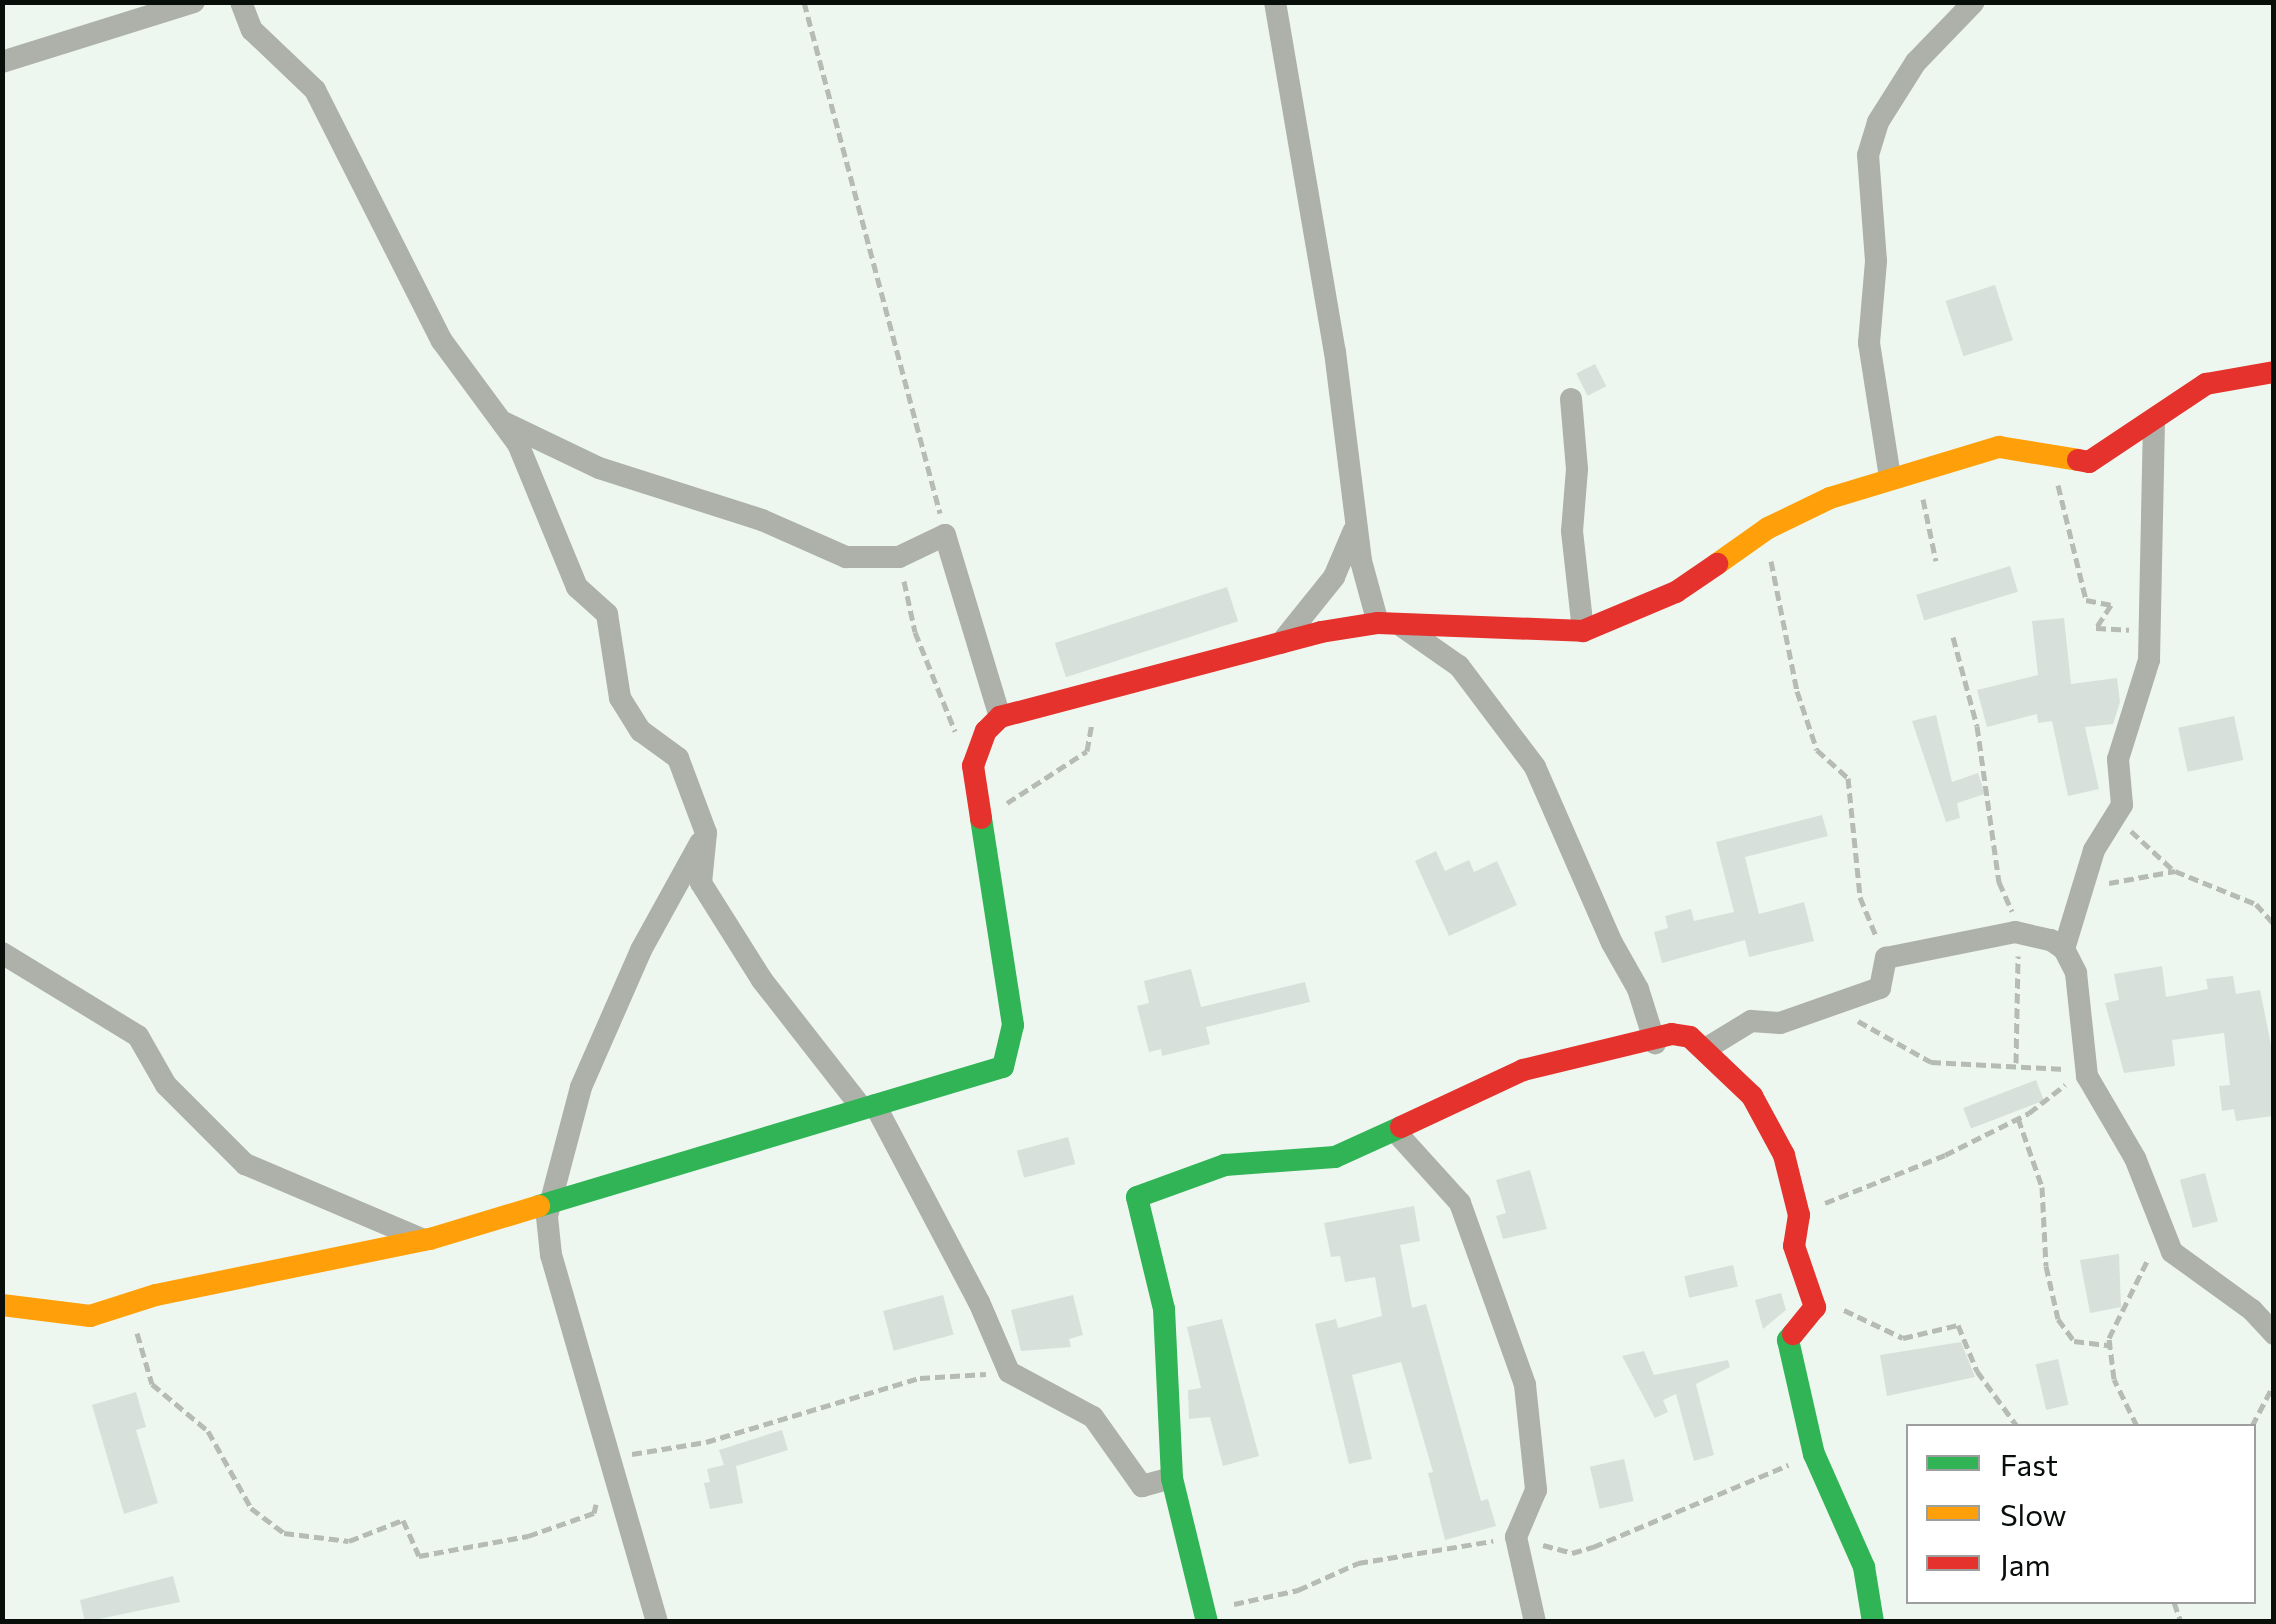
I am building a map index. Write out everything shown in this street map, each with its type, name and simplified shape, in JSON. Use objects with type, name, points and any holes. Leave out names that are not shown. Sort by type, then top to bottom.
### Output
[{"type":"street","points":[[2,62],[194,2]]},
{"type":"street","points":[[241,2],[252,30],[316,90],[442,342],[498,420],[547,504],[577,587],[607,614],[620,698],[641,731],[678,758],[706,833],[701,884],[762,980],[868,1106],[979,1302],[1008,1372],[1093,1417],[1142,1486],[1172,1478]]},
{"type":"street","points":[[1274,2],[1357,522],[1389,624],[1458,666],[1535,767],[1612,944],[1638,988],[1655,1044]]},
{"type":"street","points":[[1896,476],[1871,377],[1876,261],[1868,155],[1878,122],[1916,62],[1974,2]]},
{"type":"street","points":[[2,1305],[90,1316],[424,1240],[868,1106],[978,1080],[1003,1067],[1013,1025],[973,766],[986,731],[1000,717],[1281,642],[1389,624],[1583,631],[1676,592],[1768,528],[1896,476],[1999,446],[2089,462],[2206,384],[2274,372]]},
{"type":"street","points":[[1572,399],[1577,469],[1572,530],[1583,631]]},
{"type":"street","points":[[498,420],[599,468],[762,520],[846,557],[899,557],[945,535],[1000,717]]},
{"type":"street","points":[[2154,421],[2148,492],[2152,634],[2118,759],[2122,805],[2094,850],[2064,949],[2076,973],[2087,1076],[2136,1158],[2172,1252],[2252,1310],[2274,1334]]},
{"type":"street","points":[[1281,642],[1334,577],[1357,522]]},
{"type":"street","points":[[657,1622],[551,1255],[550,1203],[581,1088],[641,950],[706,833]]},
{"type":"street","points":[[1706,1048],[1751,1021],[1780,1023],[1880,988],[1886,958],[2015,932],[2064,949]]},
{"type":"street","points":[[2,953],[138,1036],[166,1084],[246,1164],[424,1240]]},
{"type":"street","points":[[1205,1610],[1172,1478],[1164,1308],[1138,1197],[1225,1166],[1335,1157],[1395,1131],[1473,1089],[1548,1061],[1655,1044],[1672,1034],[1706,1048],[1752,1096],[1784,1155],[1799,1215],[1794,1246],[1815,1307],[1788,1340],[1814,1455],[1864,1567],[1873,1622]]},
{"type":"street","points":[[1395,1131],[1460,1203],[1515,1353],[1531,1421],[1536,1490],[1516,1537],[1535,1622]]},
{"type":"path","points":[[804,2],[945,535]]},
{"type":"path","points":[[2050,455],[2086,600],[2111,605],[2096,628],[2152,634]]},
{"type":"path","points":[[1896,476],[1927,506],[1936,561]]},
{"type":"path","points":[[1768,528],[1773,586],[1797,691],[1817,750],[1848,778],[1860,897],[1886,958]]},
{"type":"path","points":[[1954,637],[1977,726],[1999,882],[2015,932],[2016,1063]]},
{"type":"path","points":[[2122,805],[2128,828],[2175,872],[2256,904],[2274,924]]},
{"type":"path","points":[[2081,889],[2175,872]]},
{"type":"path","points":[[1799,1215],[2018,1118],[2076,1072],[2016,1063],[1931,1062],[1854,1018]]},
{"type":"path","points":[[2018,1118],[2042,1187],[2046,1266],[2064,1333],[2074,1341],[2109,1344]]},
{"type":"path","points":[[2135,1424],[2114,1379],[2109,1344],[2149,1255]]},
{"type":"path","points":[[1815,1307],[1813,1293],[1902,1338],[1958,1325],[1978,1371],[2016,1424]]},
{"type":"path","points":[[130,1304],[152,1384],[208,1430],[251,1508],[284,1533],[349,1541],[403,1520],[419,1556],[528,1536],[594,1513],[611,1457],[706,1442],[920,1378],[1008,1372]]},
{"type":"path","points":[[2253,1424],[2274,1384]]},
{"type":"path","points":[[1205,1610],[1298,1590],[1358,1562],[1516,1537],[1582,1550],[1814,1455]]},
{"type":"building","points":[[1995,285],[2013,340],[1963,356],[1946,301]]},
{"type":"building","points":[[1595,364],[1606,386],[1588,396],[1576,374]]},
{"type":"building","points":[[2010,566],[2018,592],[1924,620],[1916,595]]},
{"type":"building","points":[[1227,587],[1238,621],[1066,677],[1055,643]]},
{"type":"building","points":[[2064,618],[2071,684],[2117,678],[2120,702],[2113,724],[2085,727],[2099,789],[2068,796],[2052,721],[2038,723],[2037,714],[1987,727],[1977,690],[2038,675],[2032,621]]},
{"type":"building","points":[[1936,715],[1952,782],[1978,773],[1985,794],[1957,803],[1960,818],[1946,822],[1912,721]]},
{"type":"building","points":[[2234,716],[2243,760],[2188,772],[2178,728]]},
{"type":"building","points":[[1822,815],[1828,836],[1745,857],[1759,914],[1804,902],[1814,941],[1749,957],[1745,940],[1662,963],[1654,932],[1668,928],[1665,916],[1691,909],[1694,921],[1734,912],[1716,842]]},
{"type":"building","points":[[1436,851],[1445,871],[1469,860],[1474,872],[1497,861],[1517,905],[1449,936],[1415,861]]},
{"type":"building","points":[[2162,966],[2166,997],[2208,989],[2206,979],[2233,976],[2236,994],[2260,990],[2274,1060],[2272,1116],[2236,1121],[2234,1109],[2222,1111],[2219,1086],[2230,1085],[2224,1033],[2172,1040],[2175,1066],[2124,1073],[2105,1003],[2119,1000],[2114,974]]},
{"type":"building","points":[[1191,969],[1201,1007],[1305,982],[1310,1002],[1206,1027],[1210,1044],[1162,1056],[1161,1049],[1149,1052],[1137,1006],[1149,1003],[1144,981]]},
{"type":"building","points":[[2036,1080],[2044,1101],[1971,1128],[1963,1108]]},
{"type":"building","points":[[1068,1137],[1075,1164],[1024,1178],[1017,1151]]},
{"type":"building","points":[[1530,1170],[1547,1229],[1503,1239],[1496,1216],[1506,1213],[1496,1180]]},
{"type":"building","points":[[2205,1173],[2218,1221],[2193,1228],[2180,1180]]},
{"type":"building","points":[[1414,1206],[1420,1241],[1400,1245],[1412,1308],[1426,1304],[1481,1501],[1488,1499],[1496,1526],[1445,1540],[1428,1473],[1433,1472],[1401,1362],[1352,1375],[1372,1459],[1349,1464],[1315,1324],[1336,1319],[1338,1328],[1382,1316],[1375,1277],[1345,1282],[1340,1256],[1331,1257],[1324,1223]]},
{"type":"building","points":[[2119,1254],[2121,1307],[2090,1313],[2080,1260]]},
{"type":"building","points":[[1733,1265],[1738,1286],[1689,1298],[1684,1276]]},
{"type":"building","points":[[1781,1293],[1786,1310],[1763,1329],[1755,1300]]},
{"type":"building","points":[[943,1295],[954,1335],[894,1351],[883,1311]]},
{"type":"building","points":[[1073,1295],[1083,1335],[1069,1339],[1071,1347],[1021,1351],[1011,1310]]},
{"type":"building","points":[[1222,1319],[1259,1456],[1223,1466],[1210,1417],[1189,1419],[1188,1390],[1201,1388],[1187,1327]]},
{"type":"building","points":[[1961,1342],[1975,1377],[1887,1396],[1880,1355]]},
{"type":"building","points":[[1644,1351],[1654,1375],[1728,1360],[1730,1367],[1696,1384],[1714,1455],[1694,1461],[1676,1394],[1663,1400],[1668,1412],[1655,1418],[1622,1356]]},
{"type":"building","points":[[2058,1359],[2069,1405],[2046,1410],[2036,1364]]},
{"type":"building","points":[[136,1392],[146,1427],[136,1430],[158,1503],[124,1514],[92,1405]]},
{"type":"building","points":[[782,1430],[788,1450],[736,1466],[743,1503],[710,1509],[704,1483],[710,1482],[707,1469],[724,1465],[719,1450]]},
{"type":"building","points":[[1624,1459],[1634,1501],[1600,1509],[1590,1467]]},
{"type":"building","points":[[173,1576],[180,1602],[85,1622],[80,1600]]},
{"type":"traffic: fast","points":[[539,1206],[1003,1067],[1013,1025],[981,818]]},
{"type":"traffic: fast","points":[[1207,1622],[1172,1478],[1164,1309],[1137,1197],[1225,1165],[1335,1157],[1401,1127]]},
{"type":"traffic: fast","points":[[1793,1334],[1788,1340],[1814,1454],[1864,1567],[1873,1622]]},
{"type":"traffic: slow","points":[[1717,564],[1768,528],[1830,498],[1999,447],[2078,460]]},
{"type":"traffic: slow","points":[[2,1305],[90,1316],[156,1295],[430,1239],[539,1206]]},
{"type":"traffic: jam","points":[[2078,460],[2089,462],[2206,384],[2274,372]]},
{"type":"traffic: jam","points":[[981,818],[973,766],[986,731],[1000,717],[1321,632],[1378,623],[1583,631],[1676,592],[1717,564]]},
{"type":"traffic: jam","points":[[1401,1127],[1523,1070],[1672,1034],[1690,1037],[1752,1096],[1784,1155],[1799,1215],[1794,1246],[1815,1307],[1793,1334]]}]
